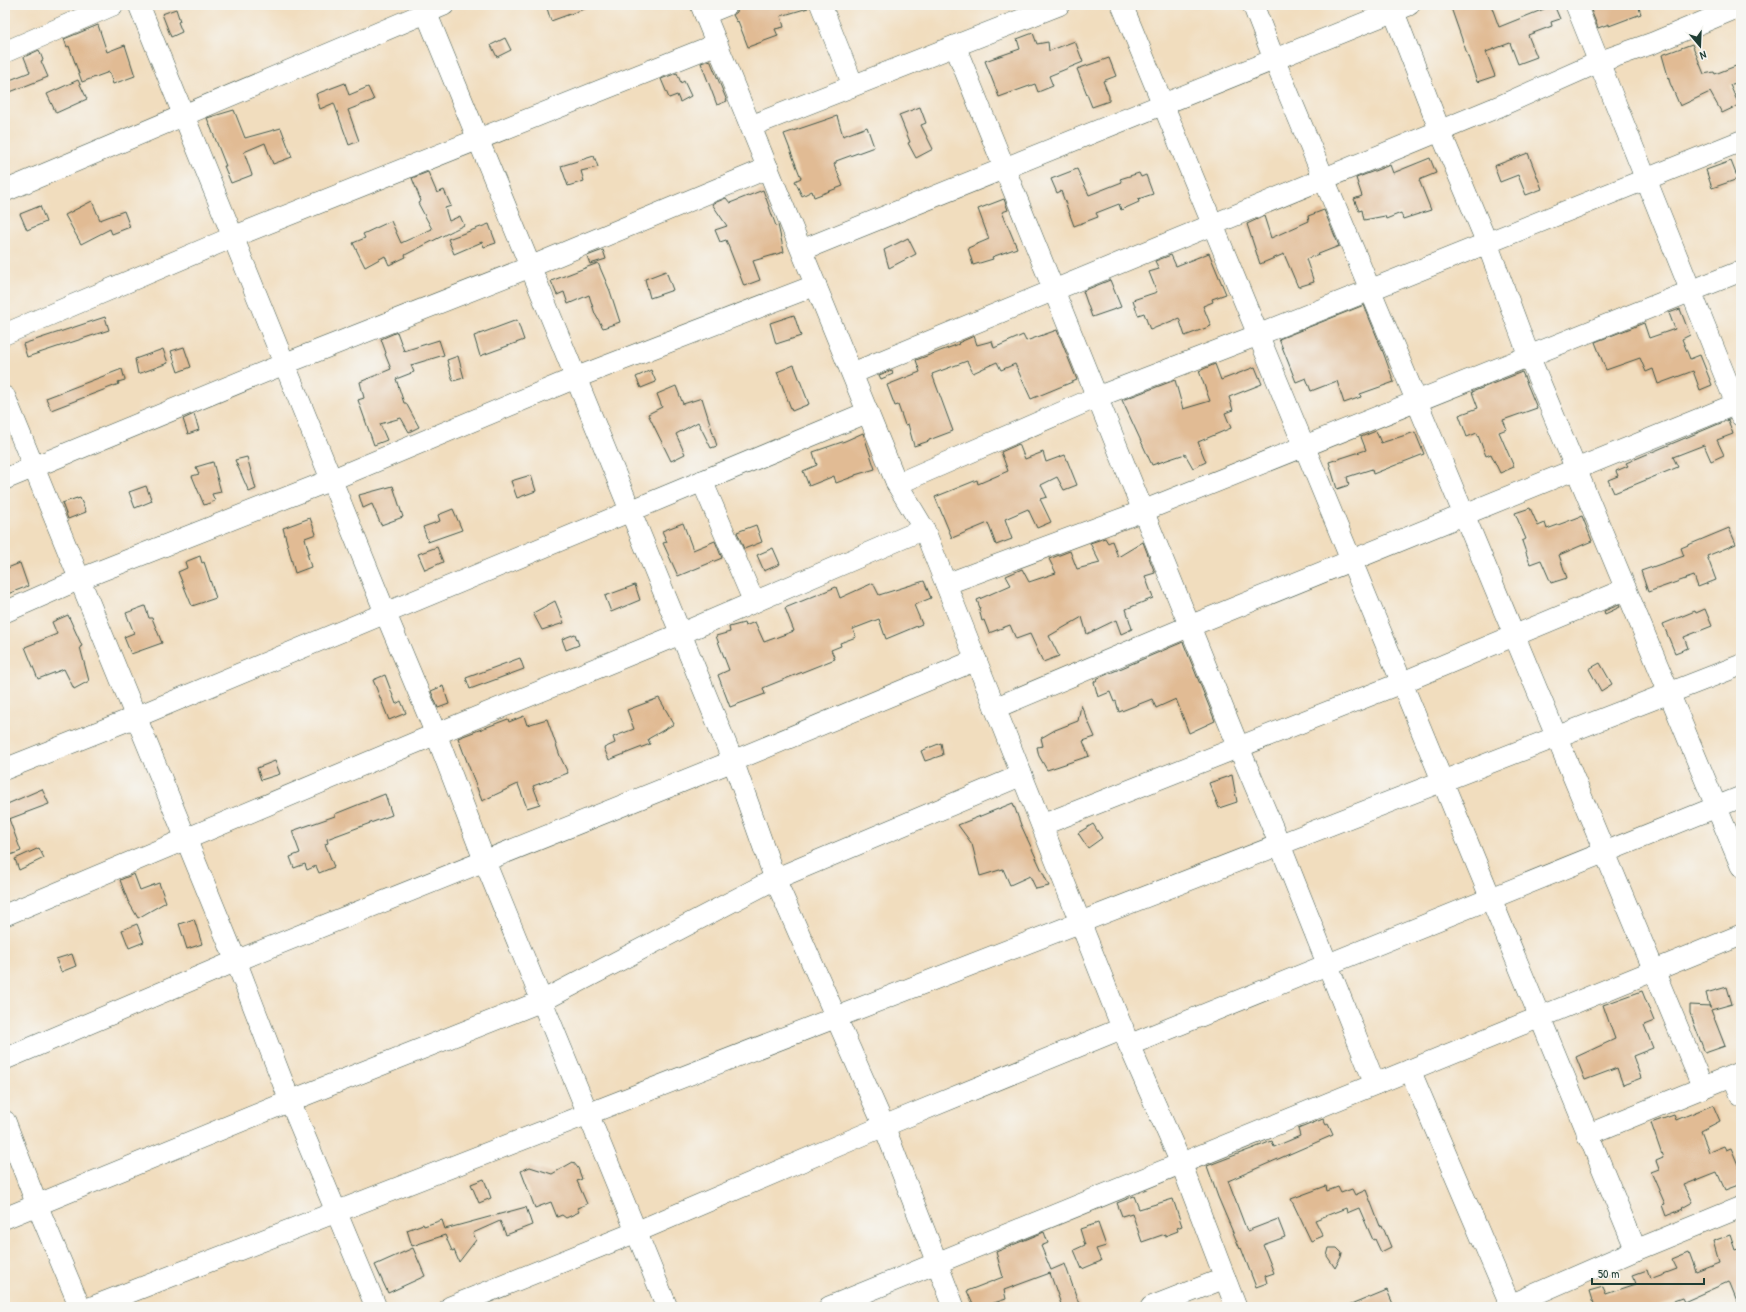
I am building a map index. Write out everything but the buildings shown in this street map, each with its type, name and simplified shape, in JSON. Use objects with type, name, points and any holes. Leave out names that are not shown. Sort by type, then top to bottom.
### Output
[{"type":"street","points":[[5,52],[113,5]]},
{"type":"street","points":[[138,5],[436,734],[485,862],[667,1307]]},
{"type":"street","points":[[726,5],[703,10],[853,373],[897,484],[924,529],[1126,1037],[1181,1163],[1236,1307]]},
{"type":"street","points":[[820,5],[853,85]]},
{"type":"street","points":[[751,126],[1059,5]]},
{"type":"street","points":[[1122,5],[1636,1250]]},
{"type":"street","points":[[1253,5],[1274,59],[1703,1088]]},
{"type":"street","points":[[995,708],[1190,626],[1576,469],[1739,407],[1690,291],[1576,5]]},
{"type":"street","points":[[853,373],[1440,131],[1599,62],[1653,43],[1741,6]]},
{"type":"street","points":[[802,250],[1274,59],[1398,7],[1440,131],[1487,243],[1529,356],[1741,866]]},
{"type":"street","points":[[5,191],[184,116],[431,8],[478,139],[732,762],[775,879],[884,1126],[954,1307]]},
{"type":"street","points":[[5,334],[233,237],[717,44]]},
{"type":"street","points":[[955,46],[1239,748],[1280,845],[1375,1084]]},
{"type":"street","points":[[897,484],[1097,397],[1258,335],[1741,141]]},
{"type":"street","points":[[5,479],[284,364],[530,267],[768,168]]},
{"type":"street","points":[[946,584],[1143,511],[1741,271]]},
{"type":"street","points":[[5,612],[80,579],[331,480],[576,378],[816,285]]},
{"type":"street","points":[[5,397],[236,961],[290,1101],[338,1212],[376,1307]]},
{"type":"street","points":[[5,769],[136,717],[868,412]]},
{"type":"street","points":[[702,481],[754,602]]},
{"type":"street","points":[[5,914],[680,634],[924,529]]},
{"type":"street","points":[[1042,825],[1401,683],[1626,589]]},
{"type":"street","points":[[5,1059],[236,961],[732,762],[976,660]]},
{"type":"street","points":[[92,1307],[1741,666]]},
{"type":"street","points":[[5,1218],[290,1101],[542,1001],[775,879],[1022,775]]},
{"type":"street","points":[[450,1307],[636,1232],[884,1126],[1327,965],[1741,797]]},
{"type":"street","points":[[828,1307],[1741,935]]},
{"type":"street","points":[[1410,1070],[1510,1306],[1636,1250],[1741,1207]]},
{"type":"street","points":[[1588,1135],[1737,1074],[1741,1096]]},
{"type":"street","points":[[5,1120],[37,1205],[80,1307]]},
{"type":"street","points":[[1151,1307],[1225,1278]]}]
